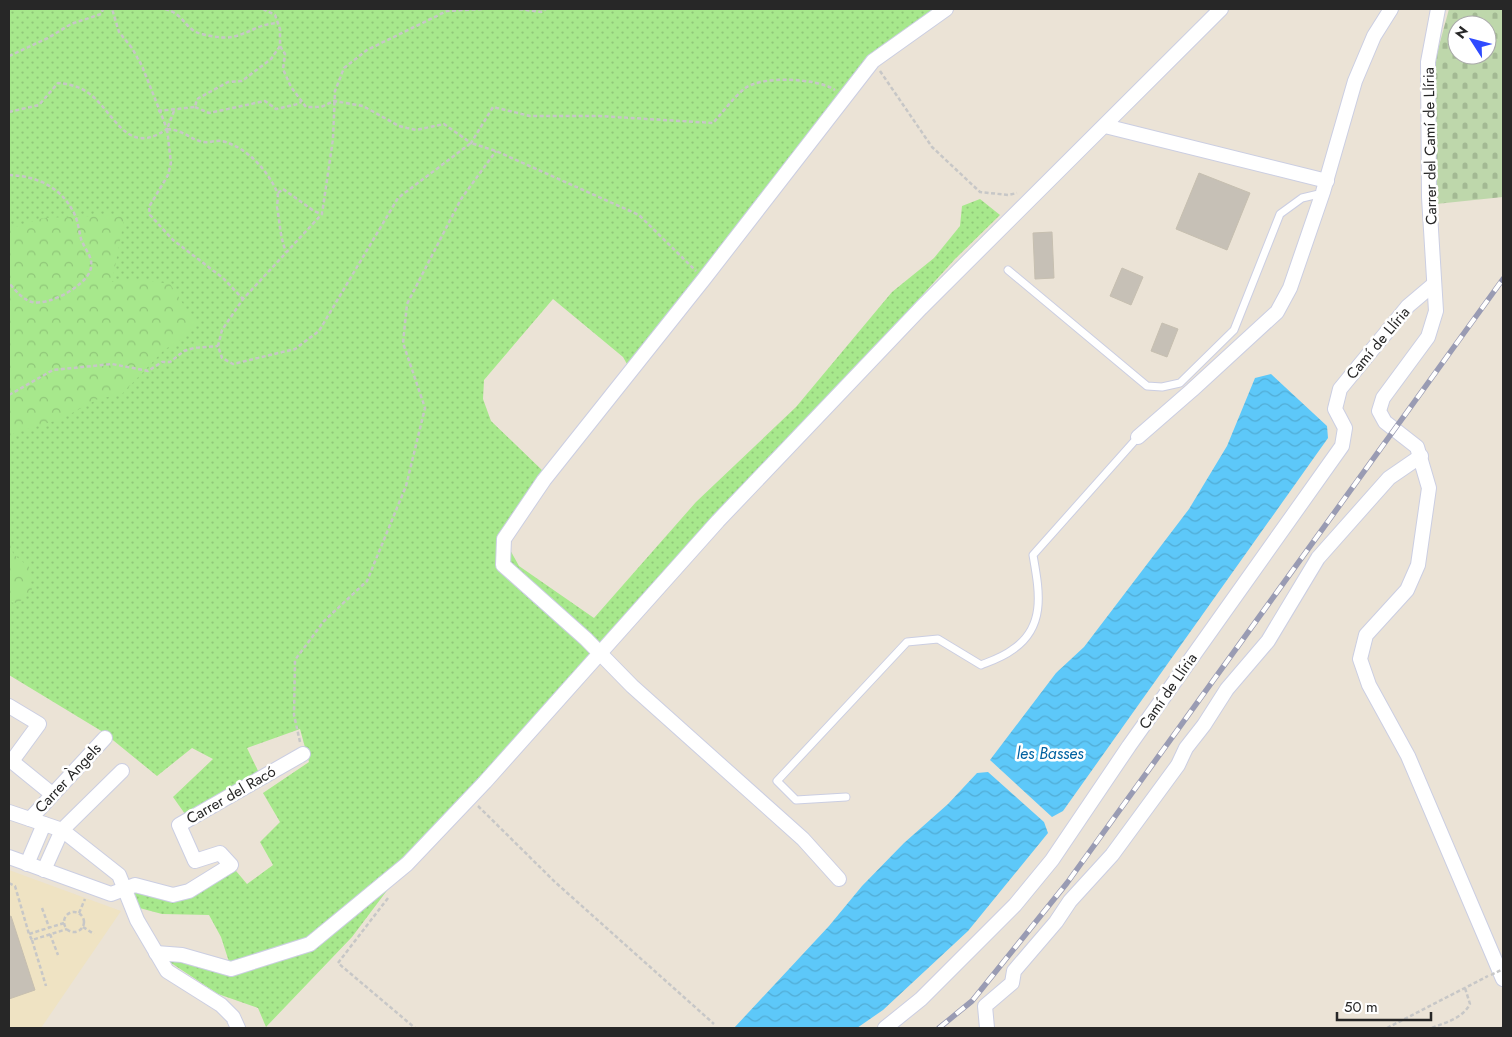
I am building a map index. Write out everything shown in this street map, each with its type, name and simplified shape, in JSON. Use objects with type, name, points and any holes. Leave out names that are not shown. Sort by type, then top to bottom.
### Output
[{"type":"street","points":[[839,879],[803,839],[632,686],[599,652],[503,566],[504,539],[544,480],[704,279],[873,61],[946,9]]},
{"type":"street","points":[[156,953],[182,955],[231,969],[310,944],[407,864],[469,798],[718,521],[914,316],[1221,9]]},
{"type":"street","points":[[1138,437],[1276,312],[1290,288],[1325,186],[1355,82],[1374,36],[1391,9]]},
{"type":"street","name":"Carrer del Camí de Llíria","points":[[1434,284],[1429,197],[1428,62],[1438,9]]},
{"type":"street","points":[[1105,126],[1325,186]]},
{"type":"street","name":"Camí de Llíria","points":[[1434,284],[1436,311],[1428,337],[1383,398],[1379,411],[1384,422],[1417,447],[1421,456],[1429,488],[1418,565],[1407,590],[1366,636],[1360,659],[1369,685],[1408,756],[1497,977]]},
{"type":"street","name":"Camí de Llíria","points":[[884,1028],[921,1000],[1016,905],[1052,860],[1129,746],[1342,446],[1345,428],[1334,409],[1340,389],[1408,306],[1434,284]]},
{"type":"street","points":[[986,1028],[985,1006],[1012,983],[1014,971],[1056,922],[1070,901],[1112,855],[1178,765],[1186,748],[1204,725],[1227,689],[1268,641],[1318,558],[1389,478],[1421,456]]},
{"type":"street","points":[[9,706],[39,724],[10,760],[52,794]]},
{"type":"street","name":"Carrer Àngels","points":[[30,819],[105,738]]},
{"type":"street","name":"Carrer del Racó","points":[[125,890],[135,885],[173,895],[189,891],[231,865],[220,853],[195,861],[179,825],[303,754]]},
{"type":"street","points":[[44,870],[62,830],[122,771]]},
{"type":"street","points":[[9,812],[62,830],[119,875],[137,920],[167,971],[221,1005],[233,1017],[238,1028]]},
{"type":"street","points":[[28,864],[44,824]]},
{"type":"street","points":[[9,857],[90,888],[111,894],[125,890]]},
{"type":"lane","points":[[1008,270],[1147,386],[1162,387],[1180,383],[1234,330],[1280,214],[1302,198],[1325,186]]},
{"type":"lane","points":[[846,797],[796,800],[777,781],[907,642],[938,639],[981,665],[1013,650],[1028,636],[1040,610],[1033,555],[1138,437]]},
{"type":"path","points":[[9,56],[48,38],[71,24],[101,14],[103,9]]},
{"type":"path","points":[[112,9],[118,32],[132,48],[142,66],[158,111],[167,129],[171,163],[168,176],[149,207],[150,215],[173,240],[223,278],[243,299]]},
{"type":"path","points":[[165,9],[186,21],[195,32],[226,39],[255,30],[268,23],[278,23]]},
{"type":"path","points":[[263,9],[275,14],[278,23],[280,46],[285,54],[283,69],[291,87],[306,107],[321,106],[334,101],[363,106],[399,126],[416,130],[444,124],[470,143],[496,151],[639,215],[704,279]]},
{"type":"path","points":[[482,9],[447,11],[367,50],[344,68],[334,91],[333,139],[322,214],[243,299],[222,330],[218,346],[222,358],[233,364],[295,349],[319,331],[398,198],[470,143],[493,107],[530,116],[599,116],[713,123],[746,87],[769,81],[806,79],[831,87],[845,96]]},
{"type":"path","points":[[519,9],[541,12],[546,9]]},
{"type":"path","points":[[195,107],[197,99],[228,82],[242,80],[271,59],[280,46]]},
{"type":"path","points":[[873,61],[932,147],[980,192],[1008,195],[1017,193]]},
{"type":"path","points":[[9,112],[39,105],[58,82],[74,85],[87,92],[104,106],[121,129],[132,137],[156,137],[167,129],[174,110]]},
{"type":"path","points":[[158,111],[195,107],[209,113],[265,101],[276,109],[298,104],[301,101]]},
{"type":"path","points":[[167,129],[180,130],[203,142],[219,140],[238,146],[253,158],[278,194],[277,207],[280,217],[280,235],[286,252]]},
{"type":"path","points":[[303,754],[294,715],[295,660],[324,621],[367,581],[406,486],[425,408],[403,343],[407,304],[461,199],[496,151]]},
{"type":"path","points":[[9,175],[39,179],[53,188],[68,204],[75,215],[82,240],[92,261],[90,271],[84,282],[62,296],[34,303],[19,296],[9,283]]},
{"type":"path","points":[[278,194],[284,189],[314,211],[322,214]]},
{"type":"path","points":[[9,395],[53,370],[112,364],[148,371],[162,362],[170,362],[176,356],[189,349],[218,346]]},
{"type":"path","points":[[469,798],[555,882],[714,1024]]},
{"type":"path","points":[[9,883],[15,886],[46,986]]},
{"type":"path","points":[[79,913],[90,888]]},
{"type":"path","points":[[392,892],[338,963],[415,1028]]},
{"type":"path","points":[[42,908],[49,928]]},
{"type":"path","points":[[30,934],[64,922],[69,914],[79,913]]},
{"type":"path","points":[[32,940],[66,929],[76,932],[83,927],[84,920],[79,913]]},
{"type":"path","points":[[64,922],[66,929]]},
{"type":"path","points":[[83,927],[94,934]]},
{"type":"path","points":[[50,934],[58,955]]},
{"type":"path","points":[[1387,1028],[1465,988],[1497,977],[1503,968]]},
{"type":"path","points":[[1432,1028],[1462,1016],[1467,1010],[1470,1004],[1465,988]]},
{"type":"shaded area","points":[[9,870],[121,911],[41,1028],[9,1028]]},
{"type":"green space","points":[[9,9],[946,9],[873,61],[631,371],[623,357],[553,299],[484,380],[483,399],[491,421],[545,473],[504,539],[519,566],[594,618],[696,502],[796,407],[892,292],[934,258],[960,226],[962,206],[980,199],[1000,215],[955,259],[407,864],[352,937],[266,1027],[258,1008],[218,994],[156,953],[231,968],[221,937],[209,915],[162,914],[132,906],[125,890],[173,895],[231,865],[247,884],[273,865],[260,842],[280,822],[263,793],[309,762],[300,729],[247,748],[259,773],[185,814],[173,797],[213,759],[192,748],[157,776],[103,732],[9,675]]},
{"type":"green space","points":[[1449,9],[1503,9],[1503,197],[1436,204],[1433,68],[1447,16],[1447,65],[1497,65],[1497,15],[1447,15]]},
{"type":"green space","points":[[125,215],[112,282],[138,279],[170,284],[196,324],[183,338],[164,350],[122,394],[98,399],[61,419],[14,433],[9,437],[9,229],[43,218]]},
{"type":"green space","points":[[9,531],[13,554],[29,567],[32,591],[18,603],[9,602]]},
{"type":"water","name":"les Basses","points":[[1271,374],[1327,426],[1328,438],[1063,811],[1052,817],[990,760],[1056,673],[1084,647],[1189,509],[1227,446],[1255,378]]},
{"type":"water","name":"les Basses","points":[[988,772],[1044,822],[1048,833],[968,931],[883,1010],[857,1028],[734,1028],[829,926],[862,886],[904,843],[948,804],[977,773]]},
{"type":"building","points":[[1199,173],[1250,193],[1227,250],[1176,229]]},
{"type":"building","points":[[1052,232],[1054,278],[1035,279],[1033,233]]},
{"type":"building","points":[[1122,268],[1143,277],[1131,305],[1110,296]]},
{"type":"building","points":[[1162,323],[1178,329],[1167,357],[1151,351]]},
{"type":"building","points":[[11,916],[35,990],[9,999],[9,917]]},
{"type":"railway","points":[[939,1028],[972,1001],[1067,883],[1503,279]]}]
